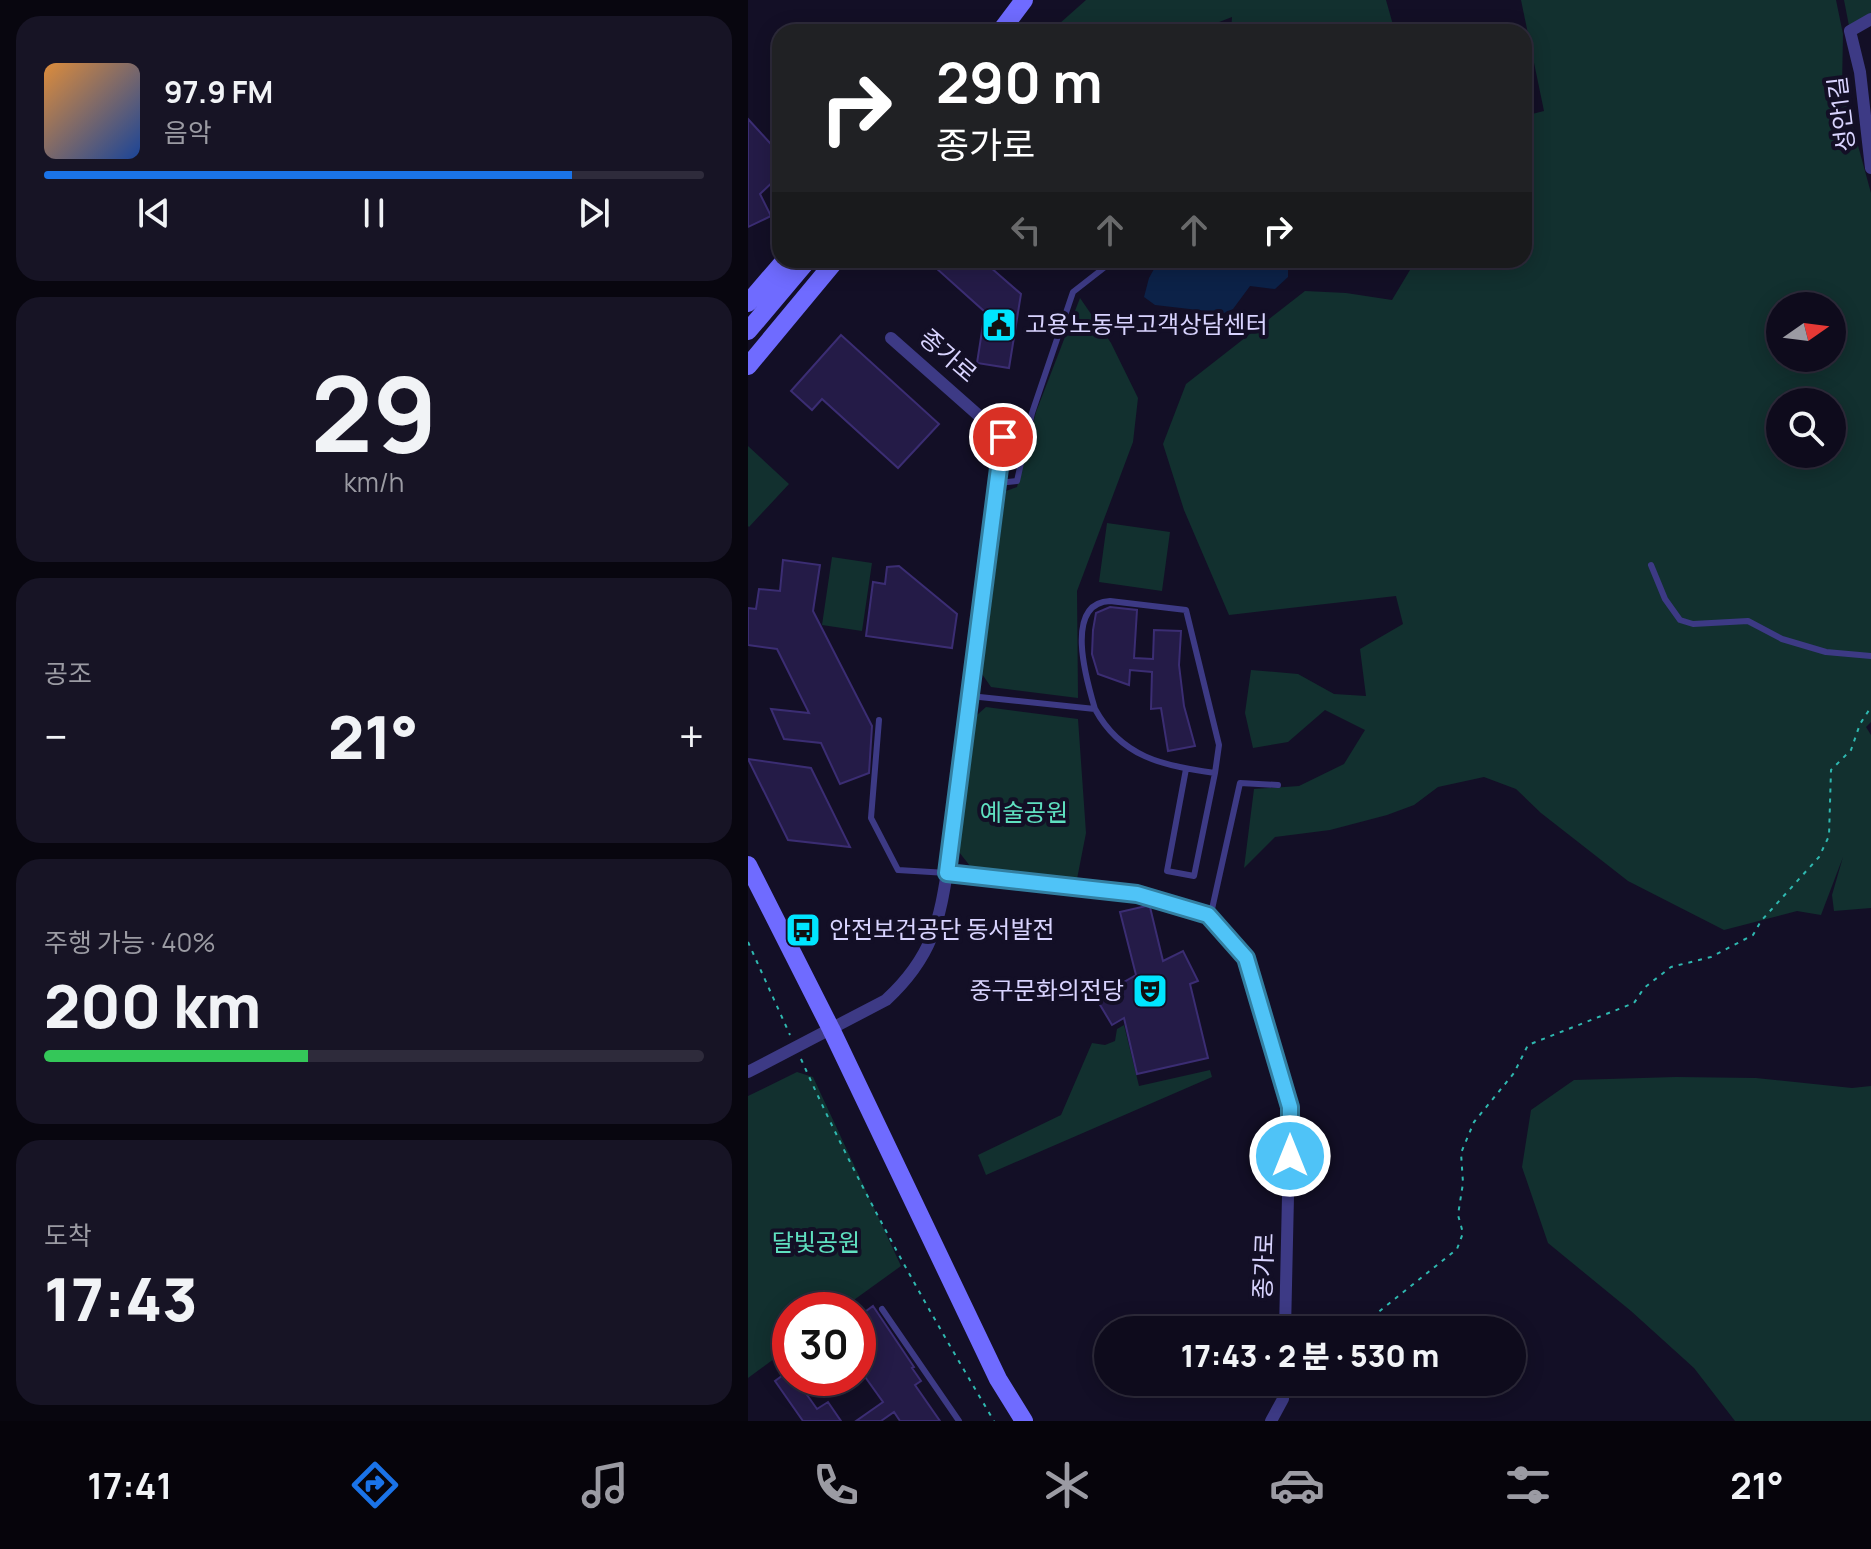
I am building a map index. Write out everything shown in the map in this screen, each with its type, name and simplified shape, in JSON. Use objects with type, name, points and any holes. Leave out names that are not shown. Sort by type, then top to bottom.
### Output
[{"type":"main road","points":[[1006,24],[1024,0]]},
{"type":"main road","points":[[748,303],[778,268]]},
{"type":"main road","points":[[748,331],[801,268]]},
{"type":"main road","points":[[748,366],[829,268]]},
{"type":"main road","points":[[748,865],[831,1029],[998,1379],[1024,1421]]},
{"type":"street","name":"성안1길","points":[[1871,19],[1850,31],[1865,71],[1871,168]]},
{"type":"street","name":"종가로","points":[[748,1072],[886,1000],[915,968],[935,934],[947,873],[1003,437],[891,338]]},
{"type":"street","name":"종가로","points":[[947,873],[1137,894],[1194,910],[1210,918],[1246,958],[1290,1107],[1285,1316]]},
{"type":"street","points":[[1271,1421],[1280,1396]]},
{"type":"lane","points":[[998,483],[1017,481],[1032,413],[1073,292],[1104,268]]},
{"type":"lane","points":[[1651,565],[1665,599],[1680,620],[1693,624],[1748,621],[1782,639],[1826,652],[1871,656]]},
{"type":"lane","points":[[1186,769],[1167,871],[1194,876],[1215,773],[1219,745],[1186,610],[1101,601],[1084,620],[1082,653],[1095,709],[1111,735],[1123,745],[1162,763],[1215,773]]},
{"type":"lane","points":[[970,696],[1095,709]]},
{"type":"lane","points":[[879,720],[871,818],[898,870],[947,873]]},
{"type":"lane","points":[[1210,918],[1240,783],[1278,785]]},
{"type":"lane","points":[[882,1309],[959,1421]]},
{"type":"path","points":[[1373,1316],[1457,1249],[1463,1233],[1458,1215],[1463,1183],[1461,1153],[1474,1122],[1514,1073],[1528,1045],[1634,1003],[1644,988],[1671,967],[1711,957],[1753,935],[1761,921],[1819,857],[1829,836],[1831,770],[1851,750],[1860,724],[1871,707]]},
{"type":"path","points":[[748,942],[840,1145],[919,1294],[994,1421]]},
{"type":"green space","points":[[1086,0],[1386,0],[1393,24],[1232,24],[1232,17],[1214,24],[1059,24]]},
{"type":"green space","points":[[1521,0],[1836,0],[1843,34],[1842,87],[1871,193],[1871,722],[1866,727],[1871,735],[1871,908],[1834,911],[1832,895],[1843,857],[1821,915],[1797,911],[1724,930],[1628,881],[1541,813],[1516,789],[1484,777],[1438,787],[1414,805],[1387,815],[1330,830],[1275,837],[1244,868],[1254,789],[1299,786],[1344,764],[1365,730],[1325,710],[1288,742],[1253,748],[1245,713],[1251,670],[1298,674],[1334,694],[1366,696],[1360,649],[1403,624],[1396,596],[1229,615],[1184,510],[1163,444],[1186,384],[1305,291],[1392,300],[1411,268],[1532,268],[1532,114],[1544,111],[1532,53],[1532,24],[1526,24]]},
{"type":"green space","points":[[1844,0],[1871,0],[1871,19],[1850,31]]},
{"type":"green space","points":[[1080,298],[1111,343],[1138,398],[1133,442],[1077,591],[1078,698],[991,687],[982,674],[1006,491],[1017,487],[1036,412]]},
{"type":"green space","points":[[748,446],[789,484],[749,527],[748,526]]},
{"type":"green space","points":[[1107,523],[1170,532],[1162,591],[1099,582]]},
{"type":"green space","points":[[832,557],[872,563],[862,631],[822,625]]},
{"type":"green space","name":"예술공원","points":[[986,707],[1078,719],[1086,833],[1077,879],[970,866],[959,852],[977,715]]},
{"type":"green space","points":[[1124,1025],[1139,1086],[1210,1070],[1212,1077],[986,1175],[978,1155],[1061,1115],[1092,1043],[1105,1045],[1115,1041],[1117,1029]]},
{"type":"green space","name":"달빛공원","points":[[797,1072],[813,1077],[901,1266],[865,1292],[772,1292],[772,1360],[748,1378],[748,1096]]},
{"type":"green space","points":[[1756,1078],[1852,1088],[1871,1086],[1871,1421],[1735,1421],[1694,1368],[1548,1243],[1522,1167],[1531,1110],[1574,1080]]},
{"type":"water","points":[[1155,268],[1288,268],[1288,277],[1275,289],[1250,286],[1233,309],[1224,313],[1155,305],[1144,297]]},
{"type":"building","points":[[748,119],[772,145],[772,183],[760,194],[771,216],[748,227]]},
{"type":"building","name":"고용노동부고객상담센터","points":[[936,268],[991,268],[1021,294],[1009,368],[977,363],[985,312]]},
{"type":"building","points":[[841,335],[939,424],[898,468],[822,399],[812,410],[791,391]]},
{"type":"building","points":[[783,560],[820,565],[813,611],[872,726],[869,773],[840,784],[821,743],[784,739],[771,709],[809,713],[777,649],[748,645],[748,608],[756,609],[759,589],[780,591]]},
{"type":"building","points":[[899,566],[957,614],[952,648],[866,636],[873,582],[885,584],[887,567]]},
{"type":"building","points":[[1110,607],[1137,610],[1134,658],[1153,659],[1154,630],[1181,631],[1179,665],[1184,706],[1195,746],[1168,751],[1161,708],[1151,709],[1152,672],[1130,670],[1129,685],[1098,674],[1092,654],[1096,613]]},
{"type":"building","points":[[748,759],[811,768],[850,847],[788,840]]},
{"type":"building","name":"중구문화의전당","points":[[1150,907],[1163,961],[1183,951],[1198,981],[1190,984],[1208,1058],[1137,1074],[1124,1018],[1112,1025],[1096,998],[1136,975],[1120,912]]},
{"type":"building","points":[[876,1310],[914,1367],[921,1381],[915,1385],[940,1421],[900,1421],[894,1412],[881,1421],[856,1421],[883,1402],[876,1392]]},
{"type":"building","points":[[786,1396],[808,1396],[817,1409],[828,1402],[841,1421],[803,1421]]},
{"type":"place","name":"고용노동부고객상담센터","points":[[999,325]]},
{"type":"place","name":"안전보건공단 동서발전","points":[[803,930]]},
{"type":"place","name":"중구문화의전당","points":[[1150,991]]},
{"type":"route","points":[[1003,437],[947,873],[1137,894],[1208,915],[1246,958],[1257,990],[1290,1107],[1290,1156]]}]
